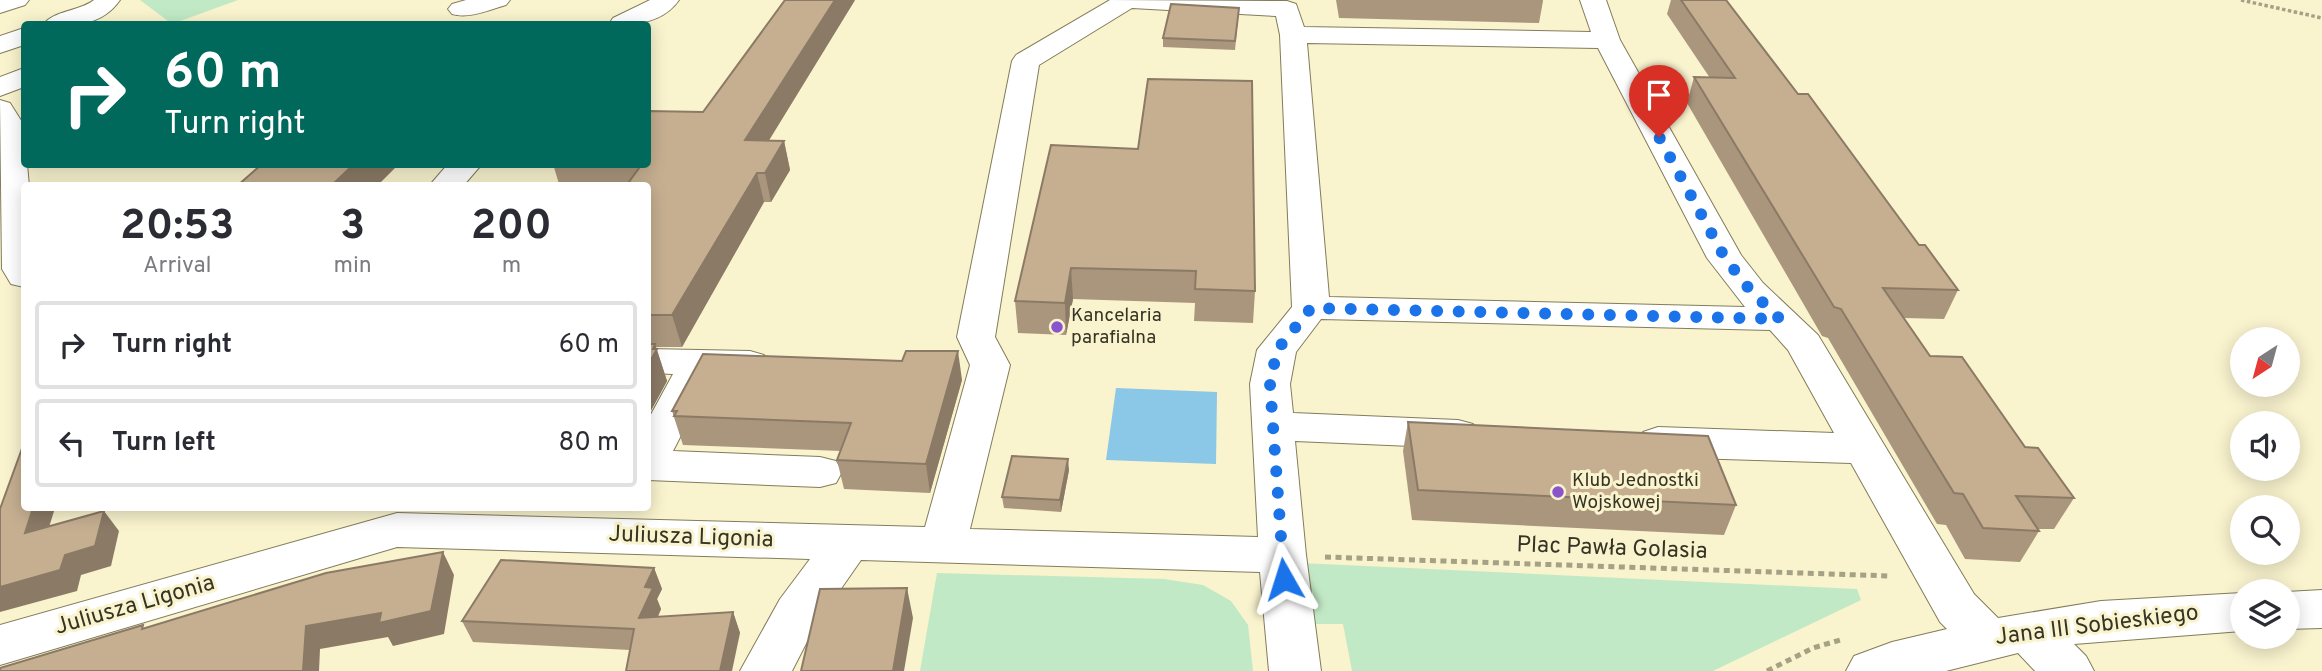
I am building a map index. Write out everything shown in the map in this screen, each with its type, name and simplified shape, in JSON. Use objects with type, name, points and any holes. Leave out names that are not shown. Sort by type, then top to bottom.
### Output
[{"type":"street","points":[[0,5],[16,0]]},
{"type":"street","points":[[66,21],[95,11],[104,6],[107,0]]},
{"type":"street","points":[[456,11],[497,0]]},
{"type":"street","points":[[629,21],[651,11],[666,0]]},
{"type":"street","points":[[1593,0],[1607,40],[1725,258],[1750,290],[1804,344],[1862,449],[1957,608],[2068,671]]},
{"type":"street","points":[[943,545],[969,365],[1026,61],[1126,1],[1607,40]]},
{"type":"street","points":[[456,11],[478,21]]},
{"type":"street","points":[[1289,15],[1311,308],[1277,350],[1270,384],[1282,555],[1295,671]]},
{"type":"street","points":[[0,44],[21,37]]},
{"type":"street","points":[[0,87],[21,78]]},
{"type":"street","points":[[0,109],[7,122],[21,271]]},
{"type":"street","points":[[449,182],[462,168]]},
{"type":"street","points":[[1311,308],[1780,319]]},
{"type":"street","points":[[651,361],[782,364]]},
{"type":"street","points":[[651,452],[699,363]]},
{"type":"street","points":[[1273,426],[1494,436]]},
{"type":"street","points":[[1626,441],[1862,449]]},
{"type":"street","points":[[651,465],[820,472]]},
{"type":"street","name":"Juliusza Ligonia","points":[[0,645],[397,530],[1282,555]]},
{"type":"street","points":[[766,671],[797,613],[848,543]]},
{"type":"street","points":[[2300,610],[2322,610]]},
{"type":"street","name":"Jana III Sobieskiego","points":[[1872,671],[1892,663],[2007,635],[2101,621],[2230,613]]},
{"type":"path","points":[[2241,0],[2322,18]]},
{"type":"path","name":"Plac Pawła Golasia","points":[[1282,555],[1940,577]]},
{"type":"green space","points":[[140,0],[238,0],[180,21],[168,21]]},
{"type":"green space","points":[[1301,563],[1857,589],[1861,600],[1713,671],[1352,671],[1343,624],[1305,624]]},
{"type":"green space","points":[[937,573],[1164,579],[1203,585],[1231,601],[1248,625],[1253,671],[920,671]]},
{"type":"water","points":[[1116,388],[1217,392],[1216,464],[1106,460]]},
{"type":"building","points":[[785,0],[835,0],[745,140],[784,141],[765,173],[757,173],[672,315],[651,315],[651,182],[629,182],[639,168],[651,168],[651,111],[703,112]]},
{"type":"building","points":[[1681,0],[1726,0],[1798,94],[1808,94],[1919,245],[1925,245],[1958,290],[1883,288],[1930,356],[1962,357],[2025,447],[2038,448],[2074,498],[2016,496],[2039,531],[1983,528],[1963,494],[1954,493],[1841,309],[1834,307],[1694,77],[1735,78]]},
{"type":"building","points":[[1171,4],[1239,8],[1235,41],[1163,38]]},
{"type":"building","points":[[1148,79],[1252,81],[1255,291],[1195,289],[1196,271],[1071,268],[1065,303],[1015,301],[1051,145],[1138,149]]},
{"type":"building","points":[[257,168],[350,168],[335,182],[242,182]]},
{"type":"building","points":[[651,344],[655,344],[653,349],[657,349],[651,360]]},
{"type":"building","points":[[906,351],[958,351],[926,464],[837,460],[851,423],[674,416],[677,411],[672,411],[703,354],[902,361]]},
{"type":"building","points":[[1408,422],[1708,436],[1736,505],[1418,490]]},
{"type":"building","points":[[21,451],[21,511],[32,511],[25,533],[104,511],[95,546],[65,555],[60,570],[0,587],[0,509]]},
{"type":"building","points":[[1012,456],[1068,459],[1060,500],[1002,497]]},
{"type":"building","points":[[443,552],[431,611],[379,623],[381,613],[306,626],[303,671],[0,671],[0,668],[143,625],[142,629],[326,573]]},
{"type":"building","points":[[501,560],[654,568],[645,587],[653,588],[639,618],[733,612],[720,671],[626,671],[634,629],[462,621]]},
{"type":"building","points":[[907,588],[893,671],[801,671],[820,589]]},
{"type":"place","name":"Kancelaria parafialna","points":[[1057,327]]},
{"type":"place","name":"Klub Jednostki Wojskowej","points":[[1558,492]]},
{"type":"route","points":[[1284,579],[1270,384],[1277,350],[1311,308],[1780,319],[1750,290],[1725,258],[1659,137]]}]
